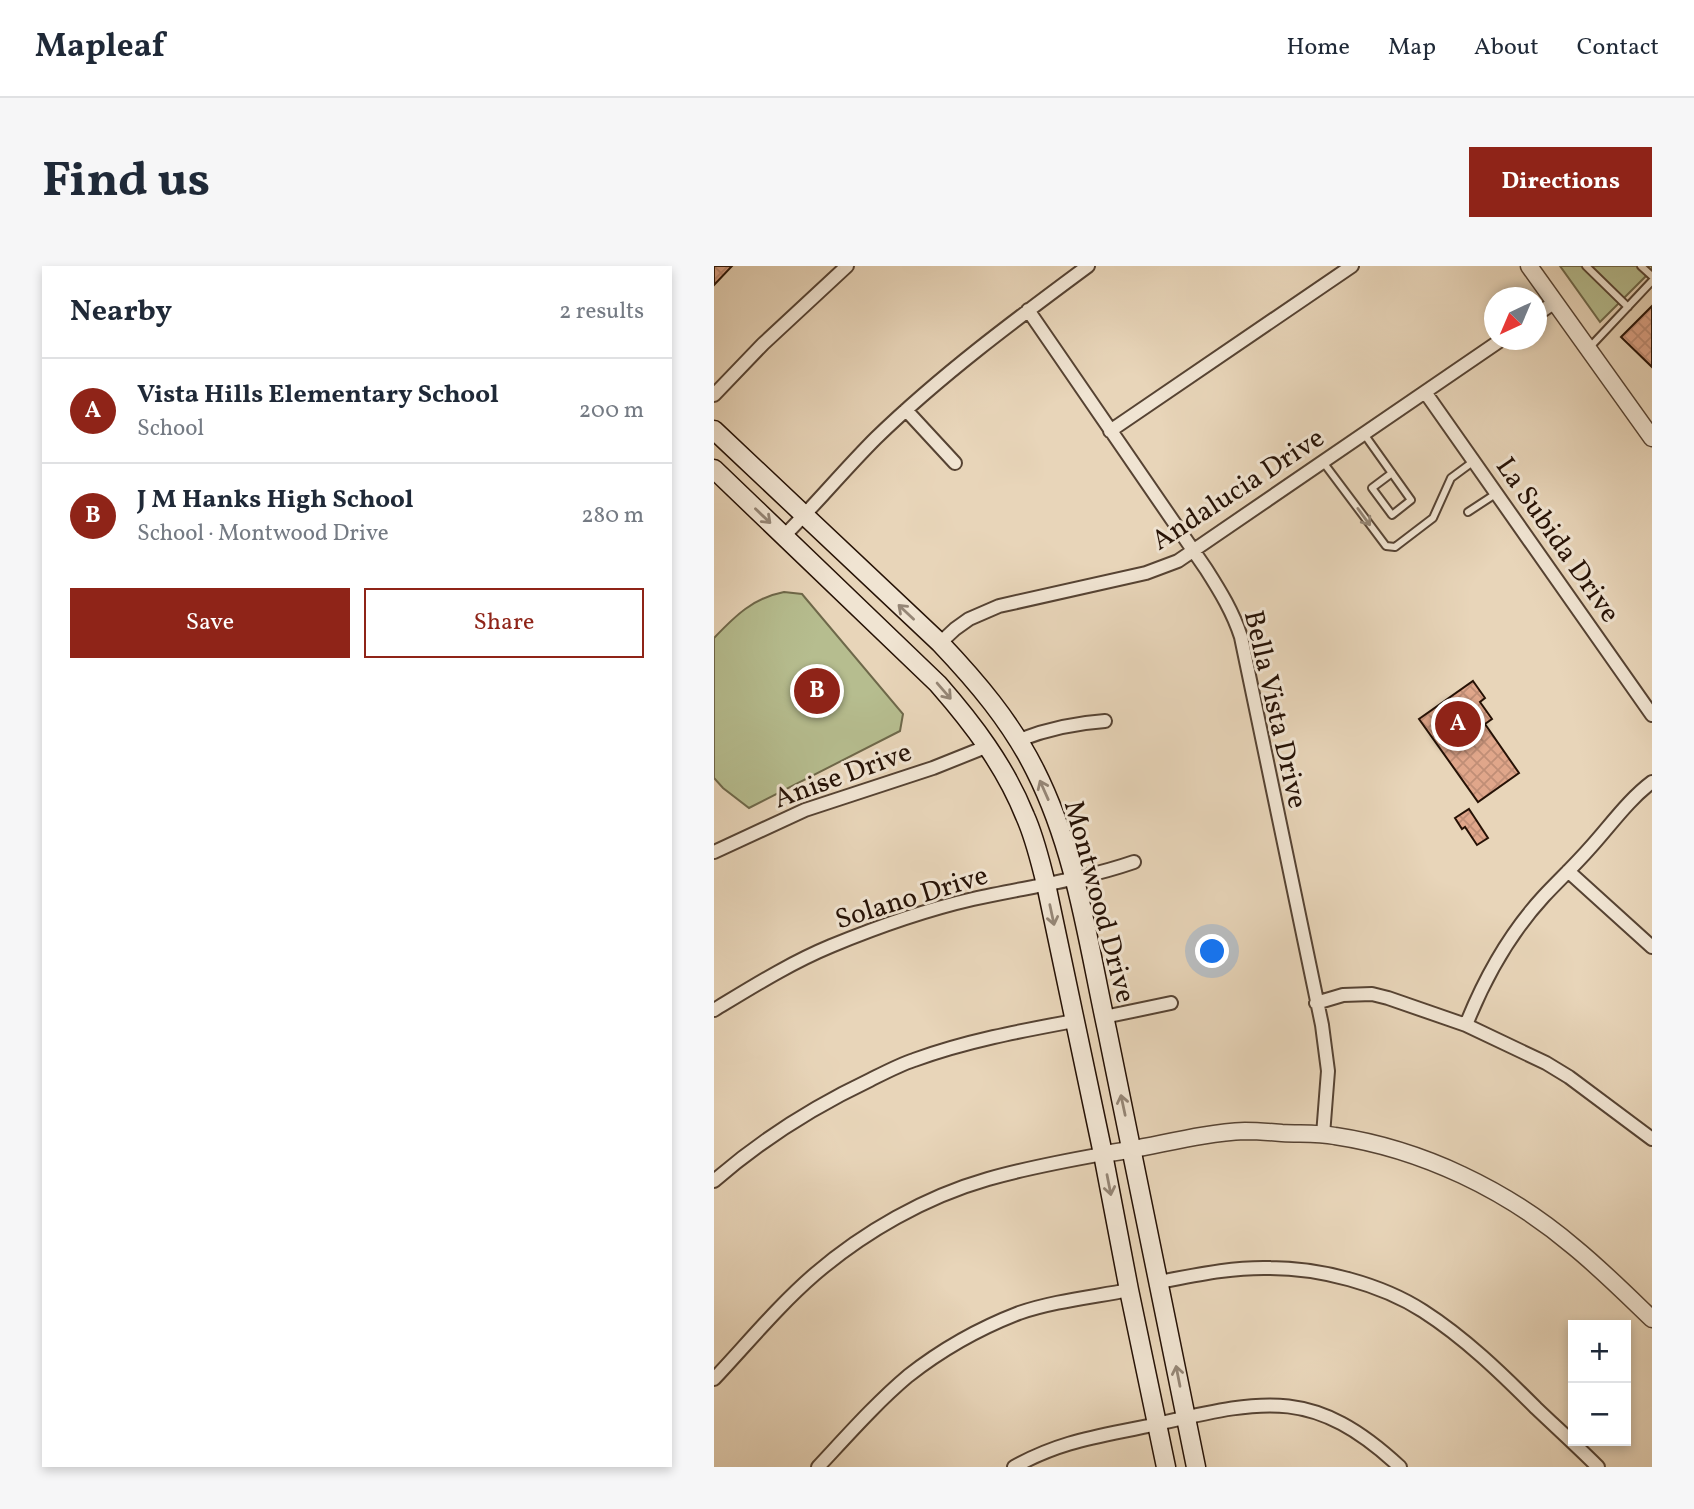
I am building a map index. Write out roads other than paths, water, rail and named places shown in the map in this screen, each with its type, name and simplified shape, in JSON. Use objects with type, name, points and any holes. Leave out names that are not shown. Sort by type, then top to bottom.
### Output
[{"type":"main road","name":"Montwood Drive","points":[[714,429],[940,643],[1002,713],[1020,740],[1036,772],[1056,816],[1074,879],[1196,1467]]},
{"type":"main road","name":"Montwood Drive","points":[[714,469],[938,684],[988,746],[1026,816],[1046,884],[1166,1467]]},
{"type":"street","points":[[714,395],[763,344],[847,266]]},
{"type":"street","points":[[784,536],[874,440],[906,410],[992,337],[1088,266]]},
{"type":"street","points":[[1110,431],[1352,266]]},
{"type":"street","points":[[1529,266],[1652,438]]},
{"type":"street","points":[[1547,307],[1555,302]]},
{"type":"street","name":"Bella Vista Drive","points":[[1028,310],[1224,597],[1236,620],[1322,1025],[1328,1071],[1323,1135]]},
{"type":"street","name":"Andalucia Drive","points":[[940,643],[955,629],[984,611],[1028,598],[1164,567],[1193,551],[1486,350]]},
{"type":"street","name":"La Subida Drive","points":[[1425,392],[1652,715]]},
{"type":"street","points":[[906,410],[955,463]]},
{"type":"street","points":[[1020,740],[1057,727],[1105,721]]},
{"type":"street","name":"Anise Drive","points":[[714,852],[805,810],[952,762],[988,746]]},
{"type":"street","points":[[1466,1025],[1505,946],[1544,896],[1633,798],[1652,782]]},
{"type":"street","name":"Solano Drive","points":[[714,1010],[757,984],[831,946],[973,899],[1074,879],[1135,862]]},
{"type":"street","points":[[1568,871],[1652,947]]},
{"type":"street","points":[[1316,1003],[1343,995],[1372,994],[1466,1025],[1569,1077],[1652,1139]]},
{"type":"street","points":[[1104,1017],[1171,1003]]},
{"type":"street","points":[[714,1181],[800,1116],[839,1094],[912,1060],[997,1036],[1074,1021]]},
{"type":"street","points":[[714,1379],[815,1275],[879,1228],[913,1210],[984,1180],[1017,1171],[1208,1134],[1247,1131],[1323,1135],[1367,1142],[1417,1157],[1494,1191],[1574,1247],[1652,1320]]},
{"type":"street","points":[[1159,1282],[1218,1271],[1300,1269],[1350,1280],[1403,1300],[1422,1310],[1489,1361],[1598,1467]]},
{"type":"street","points":[[818,1467],[909,1376],[971,1335],[994,1323],[1033,1310],[1129,1290]]},
{"type":"street","points":[[1014,1467],[1066,1443],[1186,1417],[1265,1404],[1298,1407],[1330,1417],[1376,1445],[1400,1467]]},
{"type":"lane","points":[[1586,266],[1628,307]]},
{"type":"lane","points":[[1588,349],[1652,279],[1641,266]]},
{"type":"lane","points":[[1364,434],[1392,473],[1411,500],[1392,514],[1371,488],[1392,473]]},
{"type":"lane","points":[[1323,462],[1386,546],[1395,547],[1433,518],[1451,478],[1474,461]]},
{"type":"lane","points":[[1468,513],[1497,493]]},
{"type":"place","name":"J M Hanks High School","points":[[817,691]]},
{"type":"place","name":"Vista Hills Elementary School","points":[[1458,724]]}]
